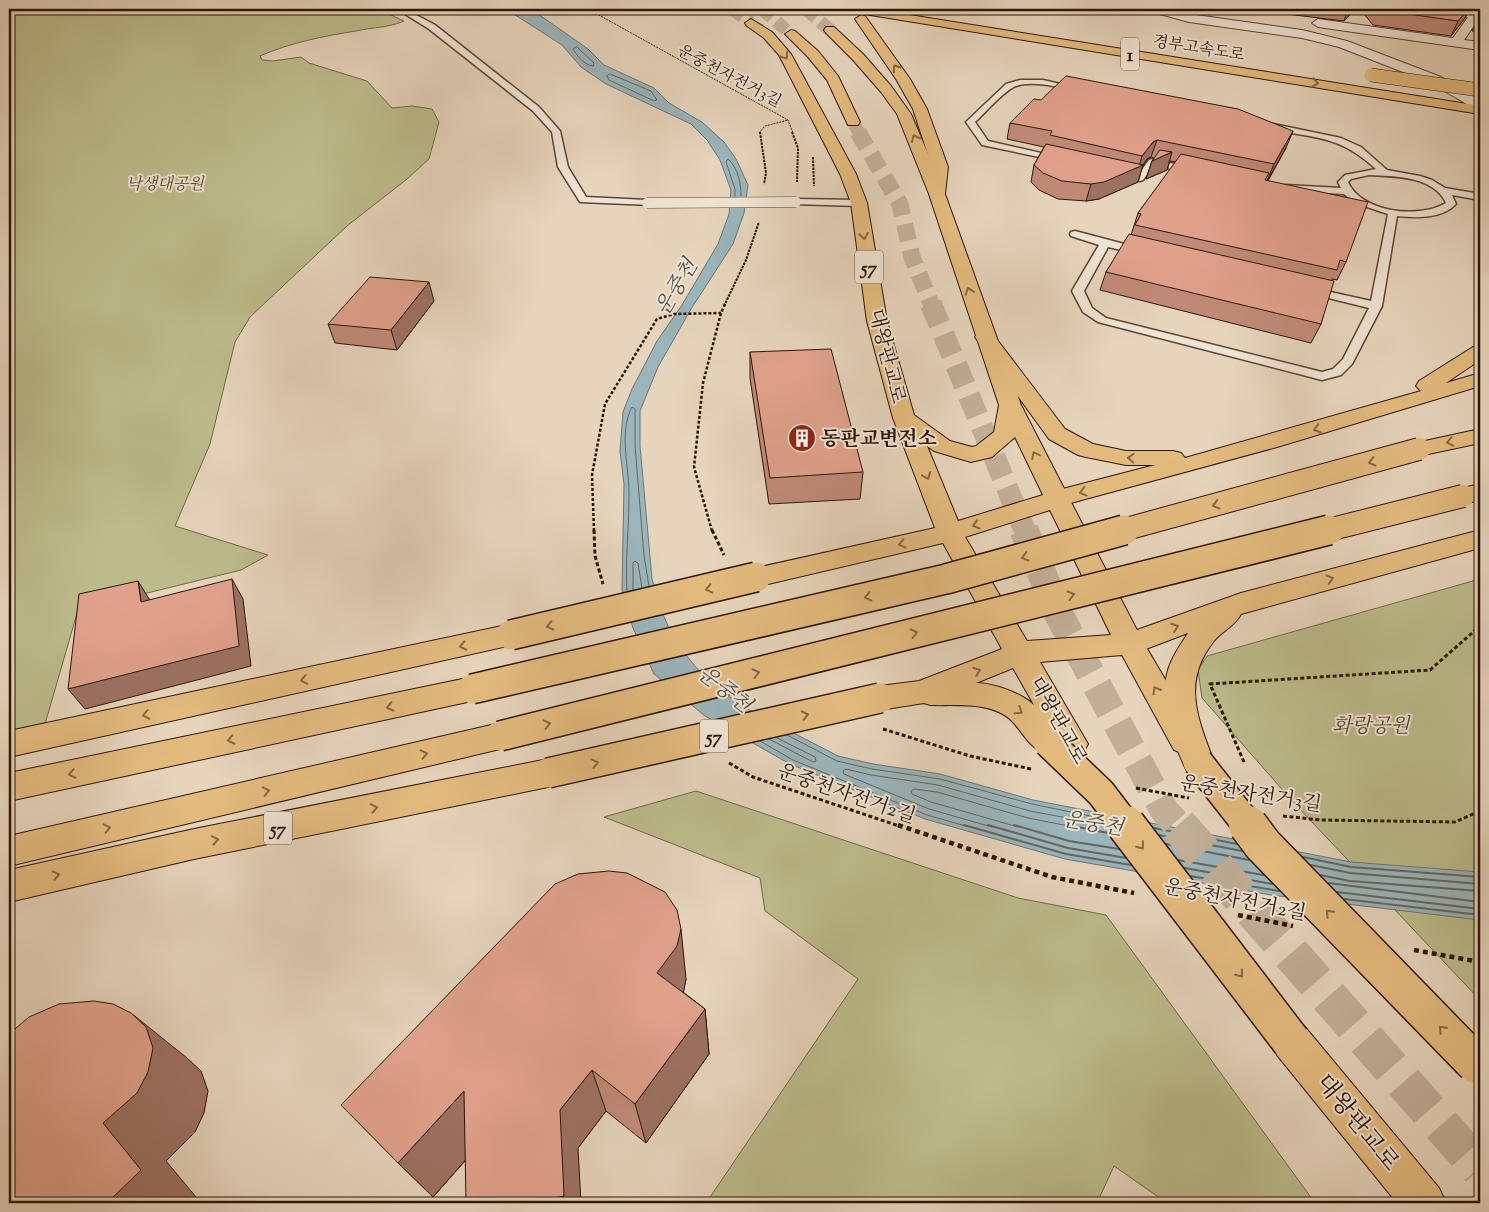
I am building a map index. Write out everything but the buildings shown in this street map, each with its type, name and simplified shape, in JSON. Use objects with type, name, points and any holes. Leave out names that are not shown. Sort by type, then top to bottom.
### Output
[{"type":"main road","name":"경부고속도로","points":[[922,9],[1371,77],[1480,99]]},
{"type":"main road","name":"경부고속도로","points":[[856,14],[908,18],[1480,108]]},
{"type":"main road","points":[[856,14],[903,79],[920,109],[940,167],[937,194]]},
{"type":"main road","points":[[908,18],[1480,124]]},
{"type":"main road","name":"대왕판교로","points":[[751,22],[768,35],[785,54],[848,174],[859,203],[877,321],[904,418],[950,533],[1021,653],[1053,752],[1113,790],[1291,1041],[1424,1203]]},
{"type":"main road","points":[[1008,23],[1106,37]]},
{"type":"main road","points":[[830,30],[869,70],[904,114],[937,194],[1010,405],[1130,644],[1198,762],[1263,844],[1478,1067]]},
{"type":"main road","points":[[791,34],[813,54],[833,79],[853,122]]},
{"type":"main road","points":[[1371,77],[1480,90]]},
{"type":"main road","points":[[985,337],[1057,434],[1086,450],[1126,458],[1165,459],[1249,449]]},
{"type":"main road","points":[[1391,408],[1480,352]]},
{"type":"main road","points":[[9,744],[511,636],[950,533],[1056,499],[1249,449],[1391,408],[1480,378]]},
{"type":"main road","points":[[904,418],[942,446],[971,455],[984,452],[1005,435],[1010,405]]},
{"type":"main road","points":[[9,787],[472,689],[946,579],[1419,449],[1480,436]]},
{"type":"main road","points":[[9,851],[500,736],[1150,576],[1472,494]]},
{"type":"main road","points":[[1130,644],[1241,603],[1480,539]]},
{"type":"main road","points":[[1198,762],[1181,713],[1181,675],[1192,650],[1205,632],[1241,603]]},
{"type":"main road","name":"57","points":[[9,886],[194,844],[548,773],[880,698],[922,692],[1021,653],[1130,644]]},
{"type":"main road","points":[[922,692],[988,695],[1021,711],[1053,752]]},
{"type":"street","points":[[1153,9],[1189,18],[1302,34],[1343,44],[1436,80],[1480,108]]},
{"type":"street","points":[[1437,9],[1476,15],[1456,42]]},
{"type":"street","points":[[1356,28],[1369,15]]},
{"type":"street","points":[[1309,22],[1480,46]]},
{"type":"lane","points":[[402,10],[432,27],[536,109],[556,131],[563,167],[583,200],[647,203],[859,203]]},
{"type":"lane","points":[[1072,162],[984,142],[970,122],[1002,99],[1010,86],[1030,81],[1090,91]]},
{"type":"lane","points":[[1262,125],[1344,142],[1359,150],[1384,172]]},
{"type":"lane","points":[[1111,171],[1140,178],[1152,162],[1208,174]]},
{"type":"lane","points":[[1442,190],[1450,197],[1451,204],[1445,210],[1434,214],[1418,215],[1393,212],[1363,203],[1344,188],[1344,182],[1348,177],[1363,172],[1384,172],[1416,178],[1442,190],[1480,197]]},
{"type":"lane","points":[[1272,187],[1347,191]]},
{"type":"lane","points":[[1105,243],[1078,291],[1086,310],[1102,320],[1322,376],[1337,372],[1348,361],[1376,306],[1393,212]]},
{"type":"lane","points":[[1075,234],[1153,254]]},
{"type":"lane","points":[[1298,288],[1376,306]]},
{"type":"path","name":"운중천자전거3길","points":[[588,9],[788,120],[798,148],[796,202]]},
{"type":"path","points":[[603,585],[595,556],[592,475],[605,404],[657,319],[674,314],[721,313]]},
{"type":"path","points":[[1244,762],[1210,684],[1430,670],[1480,626]]},
{"type":"path","points":[[1018,766],[1053,752]]},
{"type":"path","name":"운중천자전거2길","points":[[728,762],[753,776],[1042,874],[1139,894]]},
{"type":"path","name":"운중천자전거3길","points":[[1113,790],[1194,799]]},
{"type":"path","name":"운중천자전거3길","points":[[1282,815],[1322,820],[1455,822],[1480,811]]},
{"type":"path","name":"운중천자전거2길","points":[[1236,914],[1294,926]]},
{"type":"path","points":[[1411,950],[1480,962]]},
{"type":"green space","name":"낙생대공원","points":[[9,9],[378,9],[404,21],[307,40],[260,56],[262,60],[273,61],[301,57],[309,63],[367,81],[392,108],[412,106],[432,109],[439,122],[429,159],[407,179],[347,226],[250,317],[235,342],[210,444],[175,526],[268,555],[241,570],[78,610],[45,724],[9,733]]},
{"type":"green space","name":"화랑공원","points":[[1480,579],[1480,1000],[1294,803],[1202,698],[1198,670],[1207,656]]},
{"type":"green space","points":[[696,791],[1018,898],[1106,915],[1315,1203],[1167,1203],[1114,1166],[1097,1203],[706,1203],[858,979],[765,911],[760,878],[604,817]]},
{"type":"water","name":"운중천","points":[[506,9],[531,9],[588,49],[604,65],[654,88],[669,103],[702,122],[724,142],[736,159],[748,185],[744,213],[733,244],[691,309],[658,367],[640,411],[640,446],[652,579],[662,612],[675,642],[710,684],[751,711],[838,756],[873,764],[940,774],[1033,800],[1351,862],[1480,872],[1480,920],[1271,895],[1065,859],[925,819],[790,764],[705,716],[654,674],[633,628],[622,590],[624,484],[620,451],[623,412],[632,389],[657,341],[682,305],[718,244],[729,214],[731,190],[720,160],[707,140],[691,124],[606,84],[581,67],[562,45]]},
{"type":"tunnel","points":[[732,9],[751,23]]},
{"type":"tunnel","points":[[762,9],[791,34]]},
{"type":"tunnel","points":[[806,9],[830,30]]},
{"type":"tunnel","points":[[853,122],[859,133]]},
{"type":"tunnel","points":[[858,132],[900,204],[912,257],[932,306]]},
{"type":"tunnel","points":[[931,304],[1025,531]]},
{"type":"tunnel","points":[[1024,530],[1059,615],[1164,810],[1179,827]]},
{"type":"tunnel","points":[[1178,825],[1480,1169]]},
{"type":"place","name":"동판교변전소","points":[[802,438]]}]
